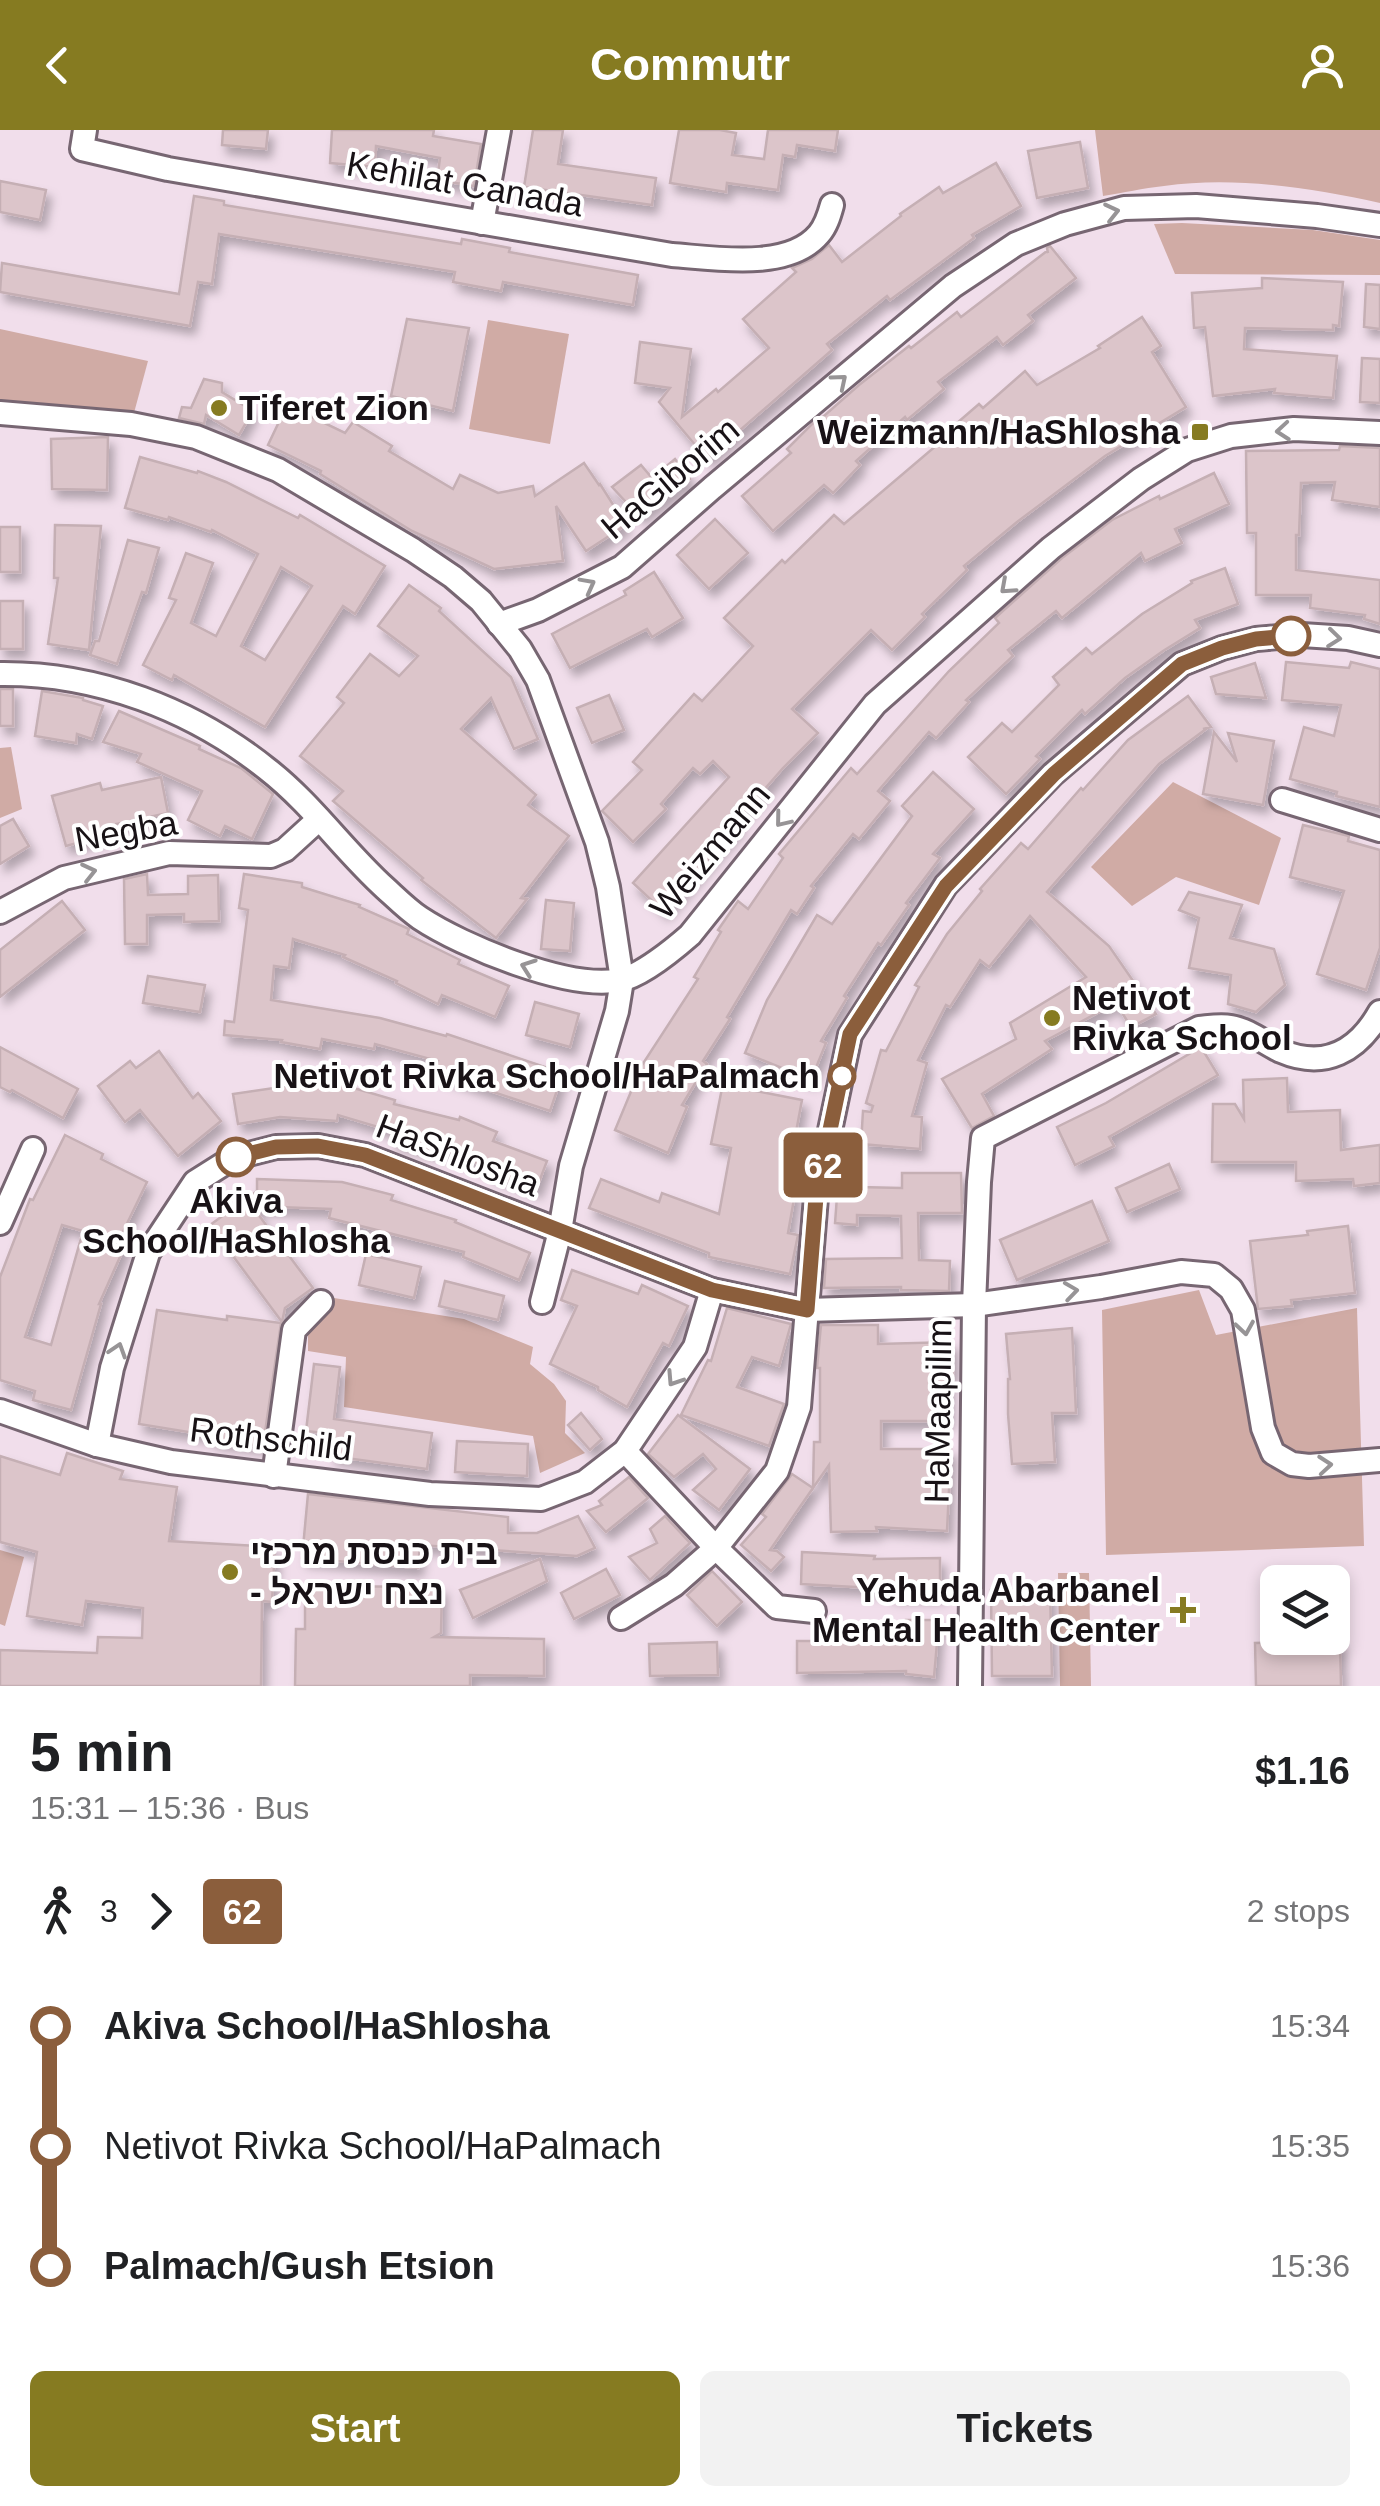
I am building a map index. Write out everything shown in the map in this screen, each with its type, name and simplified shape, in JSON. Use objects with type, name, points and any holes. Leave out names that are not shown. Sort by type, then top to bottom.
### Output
[{"type":"street","name":"Kehilat Canada","points":[[85,130],[82,148],[168,169],[672,255],[732,260],[782,254],[804,247],[818,236],[832,205]]},
{"type":"street","points":[[482,222],[499,130]]},
{"type":"street","name":"HaGiborim","points":[[499,624],[538,610],[622,567],[953,286],[1016,244],[1065,224],[1124,208],[1196,206],[1380,225]]},
{"type":"street","points":[[0,413],[131,424],[196,438],[278,470],[452,577],[481,601],[520,649],[538,680],[597,842],[622,980],[617,1011],[571,1166],[542,1302]]},
{"type":"street","name":"Weizmann","points":[[622,980],[666,956],[690,935],[875,704],[1051,548],[1141,479],[1187,450],[1231,436],[1294,429],[1380,433]]},
{"type":"street","points":[[621,1618],[674,1585],[716,1548],[777,1470],[799,1407],[816,1197],[850,1034],[946,886],[1054,774],[1182,664],[1256,639],[1302,635],[1380,645]]},
{"type":"street","points":[[0,674],[89,683],[146,699],[186,717],[268,769],[299,796],[352,856],[420,918],[482,950],[553,976],[622,980]]},
{"type":"street","points":[[1282,800],[1380,830]]},
{"type":"street","name":"Negba","points":[[0,912],[64,878],[170,853],[271,856],[285,850],[319,819]]},
{"type":"street","name":"HaMaapilim","points":[[970,1686],[974,1305],[983,1138],[1199,1028],[1233,1027],[1296,1056],[1324,1058],[1352,1048],[1380,1012]]},
{"type":"street","name":"HaShlosha","points":[[97,1445],[112,1368],[148,1254],[195,1182],[233,1158],[276,1147],[318,1146],[365,1155],[712,1290],[807,1310],[974,1305],[1181,1272],[1214,1276],[1231,1289],[1242,1310],[1262,1428],[1273,1453],[1292,1464],[1309,1466],[1380,1460]]},
{"type":"street","points":[[0,1223],[33,1149]]},
{"type":"street","points":[[712,1290],[696,1346],[625,1451],[777,1607],[814,1611]]},
{"type":"street","points":[[274,1476],[294,1330],[321,1302]]},
{"type":"street","name":"Rothschild","points":[[0,1411],[97,1445],[171,1462],[430,1494],[540,1498],[585,1482],[625,1451]]},
{"type":"shaded area","points":[[1095,130],[1380,130],[1380,203],[1300,188],[1218,182],[1103,196]]},
{"type":"shaded area","points":[[1154,224],[1313,230],[1380,240],[1380,275],[1175,274]]},
{"type":"shaded area","points":[[488,320],[569,334],[550,444],[469,429]]},
{"type":"shaded area","points":[[0,329],[148,361],[131,424],[0,413]]},
{"type":"shaded area","points":[[11,747],[22,809],[0,818],[0,748]]},
{"type":"shaded area","points":[[1173,782],[1281,838],[1259,905],[1176,877],[1132,906],[1091,867]]},
{"type":"shaded area","points":[[1199,1290],[1216,1335],[1357,1308],[1364,1546],[1106,1555],[1102,1310]]},
{"type":"shaded area","points":[[334,1298],[464,1319],[533,1347],[530,1364],[554,1384],[566,1401],[565,1433],[585,1453],[540,1473],[533,1436],[344,1407],[346,1357],[308,1351],[308,1325]]},
{"type":"shaded area","points":[[0,1550],[24,1557],[5,1626],[0,1624]]},
{"type":"shaded area","points":[[1058,1573],[1089,1573],[1091,1686],[1060,1686]]},
{"type":"building","points":[[223,130],[268,130],[266,149],[222,145]]},
{"type":"building","points":[[332,130],[434,130],[433,136],[481,144],[474,186],[437,180],[440,158],[376,146],[375,167],[330,163]]},
{"type":"building","points":[[533,130],[563,130],[558,164],[656,178],[652,205],[524,187]]},
{"type":"building","points":[[679,130],[736,133],[732,155],[764,159],[768,130],[838,130],[835,151],[797,145],[795,157],[783,155],[778,190],[727,183],[726,192],[670,183]]},
{"type":"building","points":[[1080,142],[1088,188],[1037,198],[1028,151]]},
{"type":"building","points":[[996,163],[1021,206],[972,235],[974,238],[890,300],[887,296],[827,344],[832,350],[707,459],[659,402],[670,388],[635,383],[640,342],[691,349],[682,417],[769,348],[743,319],[796,272],[792,268],[829,245],[842,262],[939,187],[943,193]]},
{"type":"building","points":[[0,181],[46,190],[40,220],[0,212]]},
{"type":"building","points":[[194,196],[224,201],[224,205],[461,244],[462,239],[510,248],[509,252],[638,275],[633,305],[503,282],[501,291],[453,282],[455,272],[219,234],[212,284],[198,282],[190,326],[0,292],[2,263],[179,294]]},
{"type":"building","points":[[1050,246],[1076,278],[1028,315],[1033,321],[1003,345],[997,337],[938,382],[944,389],[907,420],[905,417],[856,461],[860,465],[833,493],[824,485],[773,531],[742,496],[791,453],[787,449],[813,423],[909,346],[957,312],[961,317],[1048,253]]},
{"type":"building","points":[[1262,278],[1343,282],[1339,326],[1333,325],[1333,330],[1245,328],[1244,349],[1337,356],[1333,398],[1274,393],[1275,389],[1213,396],[1205,327],[1194,328],[1192,293],[1262,288]]},
{"type":"building","points":[[1366,284],[1380,285],[1380,329],[1364,327]]},
{"type":"building","points":[[1142,317],[1161,346],[1152,352],[1186,407],[1105,456],[1017,522],[964,566],[967,570],[892,650],[871,630],[792,709],[818,733],[736,822],[739,825],[664,912],[633,883],[729,777],[713,761],[700,774],[693,768],[661,804],[666,809],[633,842],[602,811],[642,770],[633,762],[694,694],[702,701],[753,646],[724,618],[834,515],[844,524],[979,404],[983,408],[1025,371],[1037,385],[1100,348]]},
{"type":"building","points":[[407,319],[469,328],[453,411],[391,396]]},
{"type":"building","points":[[1362,358],[1380,359],[1380,403],[1360,402]]},
{"type":"building","name":"Tiferet Zion","points":[[204,379],[222,383],[222,392],[253,411],[239,435],[206,415],[204,424],[179,418],[182,407],[191,408]]},
{"type":"building","points":[[287,405],[345,433],[353,422],[392,446],[389,451],[453,489],[460,475],[498,493],[533,486],[535,496],[584,463],[626,525],[586,551],[556,506],[563,561],[494,569],[412,531],[320,474],[321,471],[268,445]]},
{"type":"building","points":[[108,437],[107,490],[52,489],[51,439]]},
{"type":"building","points":[[1340,446],[1380,448],[1380,507],[1332,500],[1335,482],[1301,483],[1296,570],[1380,580],[1380,624],[1364,619],[1365,615],[1310,608],[1311,595],[1256,595],[1256,533],[1247,533],[1246,451],[1339,450]]},
{"type":"building","points":[[140,457],[226,482],[298,518],[300,515],[385,566],[355,614],[343,606],[265,727],[174,675],[172,680],[143,665],[176,600],[169,598],[186,553],[213,563],[191,623],[216,636],[258,554],[212,530],[125,508]],"holes":[[[281,567],[312,586],[265,660],[241,646]]]},
{"type":"building","points":[[675,459],[690,479],[639,516],[612,487],[641,465],[652,478]]},
{"type":"building","points":[[1214,473],[1229,504],[1175,529],[1182,543],[1145,561],[1141,553],[1062,618],[1056,611],[1008,650],[1013,656],[966,700],[969,702],[936,738],[929,732],[878,791],[890,801],[859,839],[853,834],[811,886],[814,888],[797,914],[791,910],[727,1017],[730,1019],[703,1061],[707,1064],[682,1105],[687,1107],[668,1153],[615,1130],[642,1065],[698,979],[694,977],[721,932],[718,930],[738,901],[748,909],[783,858],[779,854],[851,768],[857,774],[949,671],[999,623],[995,618],[1062,558],[1112,520]]},
{"type":"building","points":[[715,519],[748,553],[709,589],[677,555]]},
{"type":"building","points":[[55,525],[101,526],[89,650],[48,644],[58,578],[54,578]]},
{"type":"building","points":[[0,527],[20,527],[20,572],[0,572]]},
{"type":"building","points":[[128,540],[159,548],[146,593],[142,592],[117,664],[90,655],[95,641],[99,641]]},
{"type":"building","points":[[1225,568],[1238,604],[1195,620],[1200,628],[1125,678],[1085,714],[1082,710],[1036,756],[1040,759],[1006,794],[968,757],[1002,723],[1012,732],[1059,685],[1053,677],[1086,648],[1092,654],[1191,581]]},
{"type":"building","points":[[654,572],[683,618],[652,637],[647,629],[570,668],[552,634],[626,595],[624,591]]},
{"type":"building","points":[[409,585],[441,608],[439,611],[511,677],[538,739],[514,749],[491,698],[461,729],[536,795],[528,805],[569,836],[496,938],[421,880],[333,801],[343,791],[300,756],[344,703],[337,697],[370,654],[399,676],[418,656],[378,626]]},
{"type":"building","points":[[0,601],[23,601],[23,649],[0,649]]},
{"type":"building","points":[[1286,662],[1349,668],[1351,662],[1380,669],[1380,807],[1290,779],[1304,727],[1334,736],[1341,705],[1282,700]]},
{"type":"building","points":[[1255,663],[1266,698],[1216,694],[1211,677]]},
{"type":"building","points":[[0,689],[13,689],[13,726],[0,726]]},
{"type":"building","points":[[42,691],[103,706],[92,739],[77,734],[76,743],[35,736]]},
{"type":"building","points":[[609,695],[624,730],[592,743],[577,708]]},
{"type":"building","points":[[1188,696],[1211,727],[1203,729],[1159,764],[1047,892],[1109,946],[1156,1014],[1131,1027],[1116,1003],[1045,1041],[1052,1049],[982,1094],[994,1116],[972,1128],[942,1079],[1016,1039],[1010,1023],[1086,977],[1030,916],[989,967],[980,960],[950,1007],[946,1005],[918,1060],[927,1063],[912,1116],[922,1117],[920,1149],[861,1144],[863,1111],[871,1112],[873,1106],[866,1103],[881,1050],[886,1051],[919,987],[915,985],[947,934],[1021,843],[1028,849],[1128,740]]},
{"type":"building","points":[[119,711],[241,768],[273,794],[252,839],[225,826],[220,836],[188,820],[202,791],[137,762],[141,754],[103,742]]},
{"type":"building","points":[[1214,732],[1237,762],[1228,733],[1274,741],[1263,805],[1203,794]]},
{"type":"building","points":[[933,772],[974,809],[933,854],[940,858],[844,996],[847,998],[821,1041],[826,1043],[811,1080],[745,1053],[767,1000],[817,915],[832,924],[912,816],[902,806]]},
{"type":"building","points":[[161,777],[168,813],[112,825],[114,833],[66,846],[52,796],[100,783],[102,790]]},
{"type":"building","points":[[13,819],[29,846],[0,864],[0,826]]},
{"type":"building","points":[[1303,825],[1349,836],[1348,841],[1380,850],[1380,948],[1366,990],[1317,974],[1344,891],[1290,877]]},
{"type":"building","points":[[147,874],[148,895],[188,894],[188,876],[218,875],[219,921],[184,922],[184,914],[147,915],[147,944],[125,944],[124,879]]},
{"type":"building","points":[[244,874],[302,883],[302,887],[360,905],[409,929],[407,934],[460,960],[458,964],[509,986],[495,1017],[442,995],[438,1004],[345,955],[293,939],[289,968],[274,966],[271,1000],[380,1018],[447,1034],[563,1073],[550,1111],[434,1072],[438,1061],[375,1044],[374,1049],[322,1039],[320,1049],[282,1040],[224,1035],[225,1021],[234,1022],[248,910],[239,908]]},
{"type":"building","points":[[1189,892],[1242,905],[1230,938],[1274,949],[1285,985],[1256,1012],[1228,1004],[1231,975],[1189,968],[1199,918],[1179,910]]},
{"type":"building","points":[[546,900],[574,903],[570,951],[541,949]]},
{"type":"building","points":[[62,901],[85,930],[0,997],[0,950]]},
{"type":"building","points":[[148,976],[205,985],[200,1012],[143,1003]]},
{"type":"building","points":[[535,1002],[579,1014],[570,1047],[526,1035]]},
{"type":"building","points":[[0,1047],[78,1089],[63,1118],[0,1087]]},
{"type":"building","points":[[1201,1047],[1218,1075],[1109,1137],[1114,1146],[1075,1165],[1057,1127]]},
{"type":"building","points":[[159,1051],[193,1098],[198,1093],[221,1121],[178,1156],[140,1110],[125,1122],[98,1086],[130,1061],[136,1068]]},
{"type":"building","points":[[725,1073],[758,1079],[756,1091],[802,1100],[787,1180],[797,1182],[788,1233],[798,1235],[790,1274],[709,1257],[709,1253],[589,1208],[601,1179],[659,1202],[662,1193],[719,1214],[731,1148],[711,1144]]},
{"type":"building","points":[[289,1076],[340,1079],[340,1084],[395,1100],[394,1104],[459,1120],[460,1117],[497,1132],[493,1141],[547,1161],[536,1190],[436,1147],[435,1152],[392,1141],[395,1132],[338,1115],[337,1121],[280,1117],[238,1124],[233,1094],[288,1086]]},
{"type":"building","points":[[1287,1078],[1288,1112],[1340,1110],[1341,1150],[1380,1145],[1380,1183],[1354,1186],[1353,1179],[1296,1181],[1296,1162],[1212,1162],[1213,1104],[1235,1104],[1244,1119],[1243,1080]]},
{"type":"building","points":[[65,1135],[147,1182],[121,1236],[128,1239],[99,1304],[71,1410],[33,1400],[35,1391],[0,1380],[0,1277],[30,1199],[33,1200]],"holes":[[[62,1225],[83,1231],[51,1345],[25,1337]]]},
{"type":"building","points":[[1169,1164],[1180,1189],[1127,1212],[1116,1188]]},
{"type":"building","points":[[902,1173],[961,1173],[962,1213],[918,1213],[919,1260],[950,1261],[949,1291],[824,1288],[826,1259],[902,1258],[901,1216],[857,1215],[857,1225],[835,1223],[838,1183],[902,1188]]},
{"type":"building","points":[[257,1179],[342,1182],[393,1195],[391,1200],[456,1220],[530,1253],[519,1280],[463,1257],[464,1252],[329,1218],[331,1209],[252,1206],[313,1288],[285,1308],[282,1322],[210,1225],[257,1191]]},
{"type":"building","points":[[1092,1201],[1109,1241],[1017,1280],[1000,1240]]},
{"type":"building","points":[[1348,1226],[1355,1293],[1291,1300],[1292,1306],[1258,1309],[1250,1241]]},
{"type":"building","points":[[366,1254],[421,1267],[414,1298],[359,1285]]},
{"type":"building","points":[[572,1270],[638,1294],[642,1285],[688,1306],[669,1346],[663,1343],[627,1407],[598,1387],[550,1364],[577,1306],[561,1300]]},
{"type":"building","points":[[445,1281],[504,1296],[498,1320],[439,1306]]},
{"type":"building","points":[[727,1308],[791,1324],[779,1366],[752,1357],[737,1387],[784,1404],[769,1446],[681,1415],[708,1360],[711,1361]]},
{"type":"building","points":[[157,1310],[281,1323],[263,1446],[212,1440],[213,1436],[139,1424]]},
{"type":"building","points":[[821,1325],[878,1325],[878,1344],[952,1342],[948,1421],[881,1421],[881,1449],[951,1449],[947,1531],[876,1527],[877,1531],[831,1532],[829,1465],[813,1488],[814,1442],[820,1442],[817,1368]]},
{"type":"building","points":[[1072,1328],[1076,1413],[1052,1413],[1055,1462],[1012,1464],[1006,1334]]},
{"type":"building","points":[[314,1364],[340,1367],[334,1419],[432,1433],[427,1469],[331,1456],[334,1434],[306,1431]]},
{"type":"building","points":[[581,1413],[602,1439],[590,1450],[568,1425]]},
{"type":"building","points":[[678,1415],[750,1469],[719,1510],[693,1490],[716,1469],[703,1454],[674,1477],[648,1454]]},
{"type":"building","points":[[457,1441],[528,1444],[527,1476],[455,1472]]},
{"type":"building","points":[[67,1453],[123,1471],[120,1479],[177,1487],[169,1541],[275,1547],[272,1602],[262,1601],[261,1686],[0,1686],[0,1650],[97,1653],[98,1637],[142,1638],[143,1608],[86,1601],[82,1625],[27,1616],[37,1552],[0,1542],[0,1456],[60,1475]]},
{"type":"building","points":[[792,1474],[813,1488],[770,1550],[784,1557],[771,1571],[741,1545],[766,1517],[762,1514]]},
{"type":"building","points":[[629,1477],[648,1498],[606,1532],[587,1511],[602,1505],[599,1501]]},
{"type":"building","points":[[308,1494],[508,1517],[508,1533],[537,1533],[578,1516],[595,1548],[577,1556],[420,1545],[418,1568],[302,1558]]},
{"type":"building","points":[[665,1516],[690,1543],[650,1580],[629,1557],[657,1543],[650,1529]]},
{"type":"building","points":[[802,1552],[875,1556],[874,1559],[940,1558],[940,1594],[890,1594],[890,1589],[801,1584]]},
{"type":"building","points":[[540,1559],[547,1581],[473,1618],[460,1590]]},
{"type":"building","points":[[606,1569],[620,1595],[574,1619],[561,1593]]},
{"type":"building","points":[[712,1571],[742,1602],[717,1626],[687,1595]]},
{"type":"building","points":[[305,1586],[442,1587],[441,1633],[434,1637],[544,1639],[544,1676],[470,1675],[470,1686],[295,1686],[296,1629],[305,1629]]},
{"type":"building","points":[[1050,1589],[1052,1676],[992,1676],[991,1590]]},
{"type":"building","points":[[906,1620],[939,1620],[934,1677],[906,1671],[797,1673],[797,1641],[906,1641]]},
{"type":"building","points":[[717,1642],[718,1675],[650,1676],[649,1644]]},
{"type":"building","points":[[1255,1643],[1260,1643],[1260,1655],[1340,1655],[1341,1686],[1256,1686]]},
{"type":"bus line","name":"62","points":[[236,1157],[276,1147],[318,1146],[365,1155],[712,1290],[807,1310],[816,1197],[850,1034],[946,886],[1054,774],[1182,664],[1256,639],[1291,636]]},
{"type":"place","name":"Tiferet Zion","points":[[219,408]]},
{"type":"place","name":"Weizmann/HaShlosha","points":[[1200,432]]},
{"type":"place","name":"Netivot Rivka School","points":[[1052,1018]]},
{"type":"place","name":"Netivot Rivka School/HaPalmach","points":[[842,1076]]},
{"type":"place","name":"Akiva School/HaShlosha","points":[[236,1157]]},
{"type":"place","name":"בית כנסת מרכזי - נצח ישראל","points":[[230,1572]]},
{"type":"place","name":"Yehuda Abarbanel Mental Health Center","points":[[1183,1610]]}]
